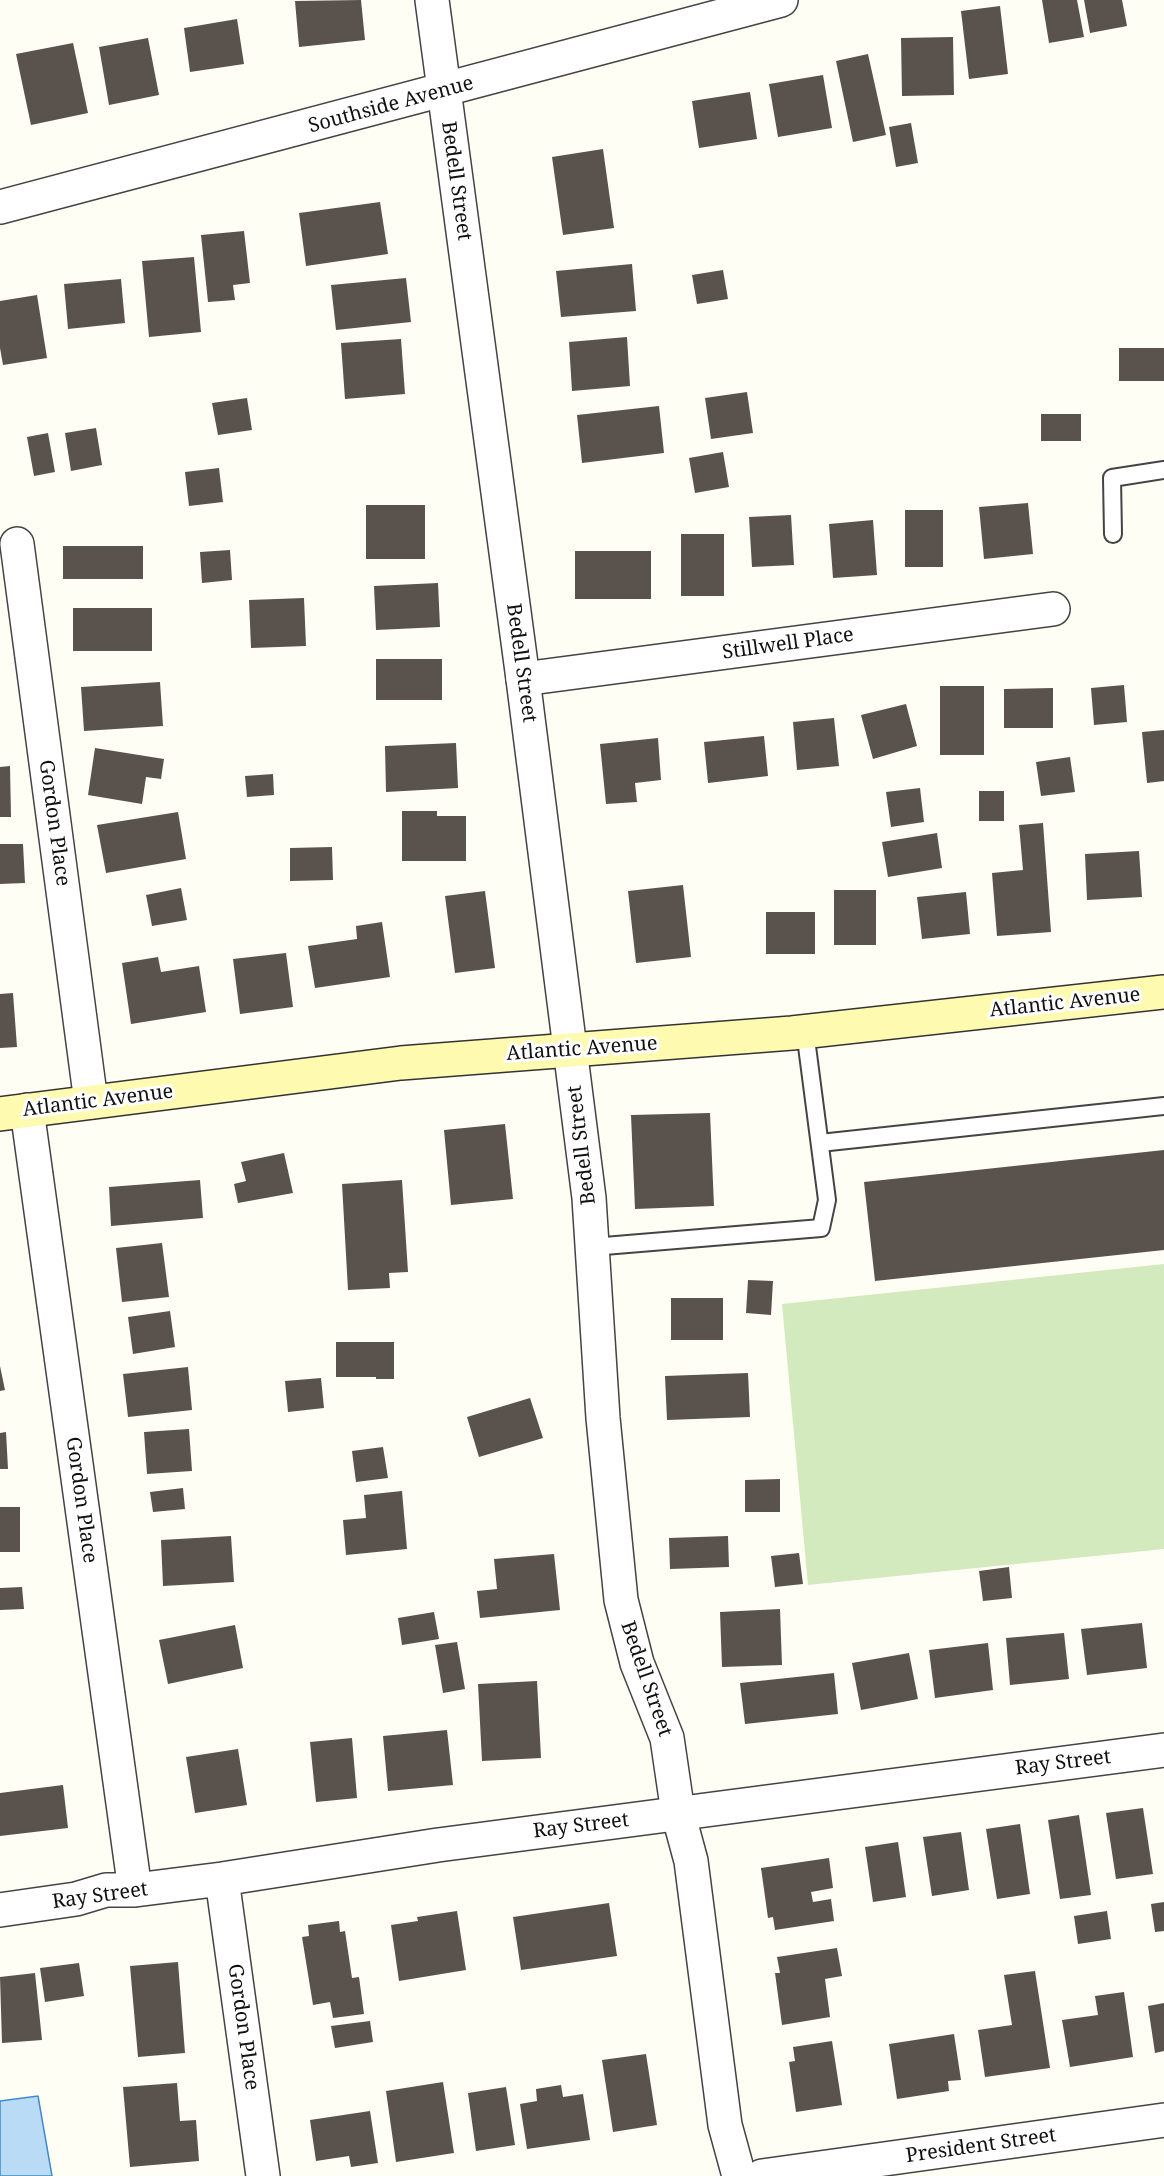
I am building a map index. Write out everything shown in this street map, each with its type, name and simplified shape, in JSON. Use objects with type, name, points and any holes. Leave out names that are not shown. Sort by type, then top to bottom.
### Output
[{"type":"main road","name":"Atlantic Avenue","points":[[13,1112],[401,1063],[806,1031],[1164,992]]},
{"type":"street","name":"Bedell Street","points":[[432,0],[523,679],[589,1198],[603,1418],[621,1600],[637,1663],[667,1738],[678,1813],[691,1861],[725,2125],[739,2176]]},
{"type":"street","name":"Southside Avenue","points":[[0,207],[781,0]]},
{"type":"street","name":"Gordon Place","points":[[16,544],[91,1102]]},
{"type":"street","name":"Stillwell Place","points":[[523,679],[1053,609]]},
{"type":"street","name":"Gordon Place","points":[[13,1112],[135,1890]]},
{"type":"street","name":"Ray Street","points":[[0,1910],[76,1899],[106,1890],[135,1890],[222,1879],[438,1845],[1164,1750]]},
{"type":"street","name":"Gordon Place","points":[[222,1879],[264,2176]]},
{"type":"street","name":"President Street","points":[[762,2176],[1164,2120]]},
{"type":"lane","points":[[1113,534],[1112,478],[1164,470]]},
{"type":"lane","points":[[592,1247],[821,1228],[827,1200],[806,1031]]},
{"type":"lane","points":[[819,1143],[1164,1106]]},
{"type":"green space","points":[[1164,1264],[1164,1549],[808,1585],[782,1304]]},
{"type":"water","points":[[38,2096],[52,2176],[0,2176],[0,2101]]},
{"type":"building","points":[[361,0],[365,40],[299,47],[295,1]]},
{"type":"building","points":[[1042,0],[1077,0],[1084,37],[1049,43]]},
{"type":"building","points":[[1084,0],[1122,0],[1127,26],[1090,33]]},
{"type":"building","points":[[1000,6],[1008,74],[969,79],[961,11]]},
{"type":"building","points":[[237,19],[244,64],[190,72],[184,28]]},
{"type":"building","points":[[953,37],[954,95],[902,96],[901,38]]},
{"type":"building","points":[[148,38],[159,95],[109,105],[99,47]]},
{"type":"building","points":[[73,43],[88,113],[31,125],[16,54]]},
{"type":"building","points":[[868,54],[886,135],[853,142],[836,61]]},
{"type":"building","points":[[823,75],[832,128],[778,137],[769,84]]},
{"type":"building","points":[[750,92],[757,139],[699,148],[692,101]]},
{"type":"building","points":[[911,123],[918,163],[896,167],[889,127]]},
{"type":"building","points":[[603,149],[614,228],[563,235],[552,157]]},
{"type":"building","points":[[380,202],[388,254],[306,266],[299,213]]},
{"type":"building","points":[[244,231],[250,283],[233,285],[235,300],[208,302],[201,235]]},
{"type":"building","points":[[194,257],[201,332],[149,337],[142,261]]},
{"type":"building","points":[[632,264],[636,311],[561,317],[556,271]]},
{"type":"building","points":[[723,270],[728,299],[697,304],[692,275]]},
{"type":"building","points":[[406,278],[411,322],[336,330],[331,285]]},
{"type":"building","points":[[121,279],[125,323],[68,329],[64,284]]},
{"type":"building","points":[[37,295],[47,358],[3,365],[0,348],[0,301]]},
{"type":"building","points":[[627,337],[630,386],[572,391],[569,342]]},
{"type":"building","points":[[401,339],[405,394],[345,399],[341,343]]},
{"type":"building","points":[[1119,348],[1164,348],[1164,381],[1119,381]]},
{"type":"building","points":[[747,392],[753,433],[711,439],[705,398]]},
{"type":"building","points":[[247,398],[252,430],[218,435],[212,403]]},
{"type":"building","points":[[659,406],[664,453],[582,463],[577,415]]},
{"type":"building","points":[[1041,414],[1081,414],[1081,441],[1041,441]]},
{"type":"building","points":[[96,428],[102,465],[71,471],[65,433]]},
{"type":"building","points":[[48,433],[55,472],[34,476],[27,437]]},
{"type":"building","points":[[723,452],[729,487],[695,493],[689,458]]},
{"type":"building","points":[[219,468],[223,502],[189,506],[185,472]]},
{"type":"building","points":[[1028,503],[1033,554],[984,559],[979,507]]},
{"type":"building","points":[[366,505],[425,505],[425,559],[366,559]]},
{"type":"building","points":[[905,510],[943,510],[943,567],[905,567]]},
{"type":"building","points":[[791,515],[794,565],[752,567],[749,517]]},
{"type":"building","points":[[873,520],[877,575],[833,578],[829,524]]},
{"type":"building","points":[[681,534],[724,534],[724,596],[681,596]]},
{"type":"building","points":[[63,546],[143,546],[143,579],[63,579]]},
{"type":"building","points":[[230,550],[232,580],[202,583],[200,552]]},
{"type":"building","points":[[575,551],[651,551],[651,599],[575,599]]},
{"type":"building","points":[[438,583],[440,627],[376,630],[374,586]]},
{"type":"building","points":[[304,598],[306,646],[251,648],[249,600]]},
{"type":"building","points":[[73,608],[152,608],[152,651],[73,651]]},
{"type":"building","points":[[376,659],[442,659],[442,700],[376,700]]},
{"type":"building","points":[[160,682],[163,726],[84,731],[81,687]]},
{"type":"building","points":[[1124,685],[1127,722],[1094,725],[1091,688]]},
{"type":"building","points":[[940,686],[984,686],[984,755],[940,755]]},
{"type":"building","points":[[1053,688],[1053,728],[1004,728],[1004,689]]},
{"type":"building","points":[[906,704],[917,746],[873,759],[861,715]]},
{"type":"building","points":[[834,718],[839,766],[797,770],[793,722]]},
{"type":"building","points":[[1164,730],[1164,781],[1147,783],[1142,732]]},
{"type":"building","points":[[764,736],[768,776],[708,783],[704,742]]},
{"type":"building","points":[[658,738],[661,780],[635,783],[637,802],[606,804],[600,744]]},
{"type":"building","points":[[456,743],[458,788],[386,792],[385,746]]},
{"type":"building","points":[[95,748],[164,759],[161,779],[146,777],[142,804],[88,795]]},
{"type":"building","points":[[1070,757],[1075,792],[1041,796],[1036,762]]},
{"type":"building","points":[[10,766],[11,817],[0,817],[0,767]]},
{"type":"building","points":[[273,774],[274,795],[247,797],[245,776]]},
{"type":"building","points":[[920,788],[924,822],[891,827],[886,792]]},
{"type":"building","points":[[979,791],[1004,791],[1004,821],[979,821]]},
{"type":"building","points":[[402,811],[437,811],[437,816],[466,816],[466,861],[402,861]]},
{"type":"building","points":[[178,812],[186,859],[106,873],[97,825]]},
{"type":"building","points":[[1043,823],[1051,932],[997,936],[992,873],[1023,870],[1019,825]]},
{"type":"building","points":[[937,833],[942,868],[888,877],[882,842]]},
{"type":"building","points":[[0,844],[23,844],[25,883],[0,884]]},
{"type":"building","points":[[332,847],[333,880],[290,881],[290,848]]},
{"type":"building","points":[[1139,851],[1142,897],[1087,900],[1085,854]]},
{"type":"building","points":[[683,885],[691,957],[636,963],[628,891]]},
{"type":"building","points":[[181,888],[187,920],[152,926],[146,895]]},
{"type":"building","points":[[834,890],[876,890],[876,945],[834,945]]},
{"type":"building","points":[[485,891],[495,968],[455,973],[445,896]]},
{"type":"building","points":[[966,892],[970,934],[922,939],[917,897]]},
{"type":"building","points":[[766,912],[815,912],[815,954],[766,954]]},
{"type":"building","points":[[382,922],[390,977],[315,988],[308,946],[357,939],[356,926]]},
{"type":"building","points":[[286,953],[293,1007],[240,1014],[233,959]]},
{"type":"building","points":[[158,957],[161,972],[199,966],[206,1012],[131,1024],[122,963]]},
{"type":"building","points":[[13,993],[17,1047],[0,1048],[0,994]]},
{"type":"building","points":[[710,1113],[714,1206],[635,1209],[631,1115]]},
{"type":"building","points":[[505,1124],[513,1199],[451,1205],[444,1130]]},
{"type":"building","points":[[1164,1150],[1164,1250],[875,1281],[864,1182]]},
{"type":"building","points":[[284,1153],[293,1193],[238,1203],[234,1184],[246,1181],[241,1162]]},
{"type":"building","points":[[200,1180],[203,1218],[111,1226],[109,1187]]},
{"type":"building","points":[[402,1180],[408,1272],[389,1273],[390,1288],[348,1290],[342,1184]]},
{"type":"building","points":[[162,1243],[169,1297],[122,1302],[116,1248]]},
{"type":"building","points":[[748,1280],[773,1281],[771,1315],[746,1313]]},
{"type":"building","points":[[671,1298],[723,1298],[723,1340],[671,1340]]},
{"type":"building","points":[[170,1311],[175,1347],[133,1354],[128,1317]]},
{"type":"building","points":[[336,1342],[394,1342],[394,1379],[336,1377]]},
{"type":"building","points":[[0,1366],[5,1390],[0,1391]]},
{"type":"building","points":[[188,1367],[192,1410],[128,1417],[123,1374]]},
{"type":"building","points":[[748,1373],[750,1417],[667,1420],[665,1376]]},
{"type":"building","points":[[321,1378],[324,1408],[288,1412],[285,1381]]},
{"type":"building","points":[[530,1398],[543,1438],[479,1457],[467,1417]]},
{"type":"building","points":[[189,1429],[192,1471],[147,1474],[144,1432]]},
{"type":"building","points":[[6,1432],[8,1469],[0,1469],[0,1433]]},
{"type":"building","points":[[383,1447],[388,1478],[356,1482],[352,1451]]},
{"type":"building","points":[[780,1479],[780,1512],[745,1512],[745,1480]]},
{"type":"building","points":[[183,1488],[185,1509],[153,1512],[150,1492]]},
{"type":"building","points":[[402,1491],[407,1549],[346,1555],[343,1520],[366,1518],[364,1495]]},
{"type":"building","points":[[0,1507],[20,1507],[20,1552],[0,1552]]},
{"type":"building","points":[[231,1536],[234,1582],[163,1586],[161,1540]]},
{"type":"building","points":[[728,1536],[729,1567],[670,1569],[669,1538]]},
{"type":"building","points":[[799,1553],[803,1584],[775,1587],[771,1556]]},
{"type":"building","points":[[554,1554],[560,1610],[480,1618],[477,1591],[497,1589],[494,1559]]},
{"type":"building","points":[[1009,1567],[1012,1598],[983,1601],[979,1571]]},
{"type":"building","points":[[22,1587],[24,1609],[0,1610],[0,1588]]},
{"type":"building","points":[[780,1609],[782,1665],[722,1667],[720,1612]]},
{"type":"building","points":[[434,1612],[439,1639],[402,1645],[398,1618]]},
{"type":"building","points":[[1142,1623],[1147,1668],[1087,1675],[1081,1629]]},
{"type":"building","points":[[235,1625],[243,1668],[168,1684],[159,1640]]},
{"type":"building","points":[[1064,1633],[1069,1679],[1010,1685],[1006,1638]]},
{"type":"building","points":[[457,1642],[465,1689],[443,1693],[435,1645]]},
{"type":"building","points":[[988,1643],[993,1690],[935,1698],[929,1650]]},
{"type":"building","points":[[909,1653],[918,1699],[861,1710],[852,1663]]},
{"type":"building","points":[[834,1673],[838,1714],[745,1724],[740,1683]]},
{"type":"building","points":[[537,1681],[541,1758],[482,1761],[478,1684]]},
{"type":"building","points":[[447,1730],[453,1785],[388,1791],[383,1736]]},
{"type":"building","points":[[352,1738],[357,1798],[316,1802],[310,1742]]},
{"type":"building","points":[[238,1749],[247,1805],[195,1813],[186,1757]]},
{"type":"building","points":[[63,1785],[68,1828],[0,1836],[0,1793]]},
{"type":"building","points":[[1143,1808],[1153,1874],[1116,1879],[1106,1813]]},
{"type":"building","points":[[1079,1815],[1091,1895],[1060,1899],[1048,1820]]},
{"type":"building","points":[[1020,1824],[1030,1894],[997,1899],[986,1829]]},
{"type":"building","points":[[961,1832],[969,1890],[932,1896],[923,1837]]},
{"type":"building","points":[[898,1842],[906,1897],[873,1902],[865,1847]]},
{"type":"building","points":[[829,1858],[833,1888],[811,1892],[813,1902],[831,1899],[834,1921],[775,1930],[773,1917],[768,1918],[761,1868]]},
{"type":"building","points":[[1164,1902],[1164,1931],[1155,1932],[1151,1904]]},
{"type":"building","points":[[609,1903],[617,1956],[521,1970],[513,1917]]},
{"type":"building","points":[[457,1911],[466,1970],[399,1981],[391,1925],[418,1921],[417,1917]]},
{"type":"building","points":[[1107,1911],[1111,1939],[1078,1944],[1074,1916]]},
{"type":"building","points":[[339,1921],[340,1932],[345,1931],[352,1978],[359,1977],[364,2014],[333,2018],[330,2002],[313,2005],[302,1937],[309,1936],[308,1925]]},
{"type":"building","points":[[837,1948],[842,1976],[825,1979],[830,2017],[782,2025],[775,1973],[780,1973],[777,1957]]},
{"type":"building","points":[[178,1962],[185,2053],[138,2057],[130,1966]]},
{"type":"building","points":[[79,1963],[84,1996],[45,2002],[40,1968]]},
{"type":"building","points":[[1035,1971],[1050,2068],[985,2077],[978,2030],[1012,2025],[1004,1975]]},
{"type":"building","points":[[35,1973],[42,2040],[2,2043],[0,1977]]},
{"type":"building","points":[[1124,1992],[1133,2057],[1070,2067],[1062,2020],[1098,2015],[1095,1996]]},
{"type":"building","points":[[1164,2003],[1164,2051],[1155,2053],[1148,2006]]},
{"type":"building","points":[[370,2021],[373,2042],[335,2048],[331,2026]]},
{"type":"building","points":[[954,2034],[961,2080],[948,2081],[949,2091],[897,2099],[889,2044]]},
{"type":"building","points":[[832,2041],[842,2105],[796,2112],[789,2062],[795,2061],[793,2047]]},
{"type":"building","points":[[646,2054],[657,2125],[613,2132],[602,2060]]},
{"type":"building","points":[[443,2082],[454,2153],[396,2162],[386,2091]]},
{"type":"building","points":[[177,2083],[180,2121],[196,2120],[199,2161],[130,2167],[123,2087]]},
{"type":"building","points":[[561,2085],[563,2097],[583,2094],[590,2140],[527,2149],[520,2104],[537,2101],[536,2089]]},
{"type":"building","points":[[506,2087],[515,2145],[476,2151],[468,2093]]},
{"type":"building","points":[[370,2111],[378,2163],[351,2167],[349,2156],[316,2161],[310,2120]]}]
